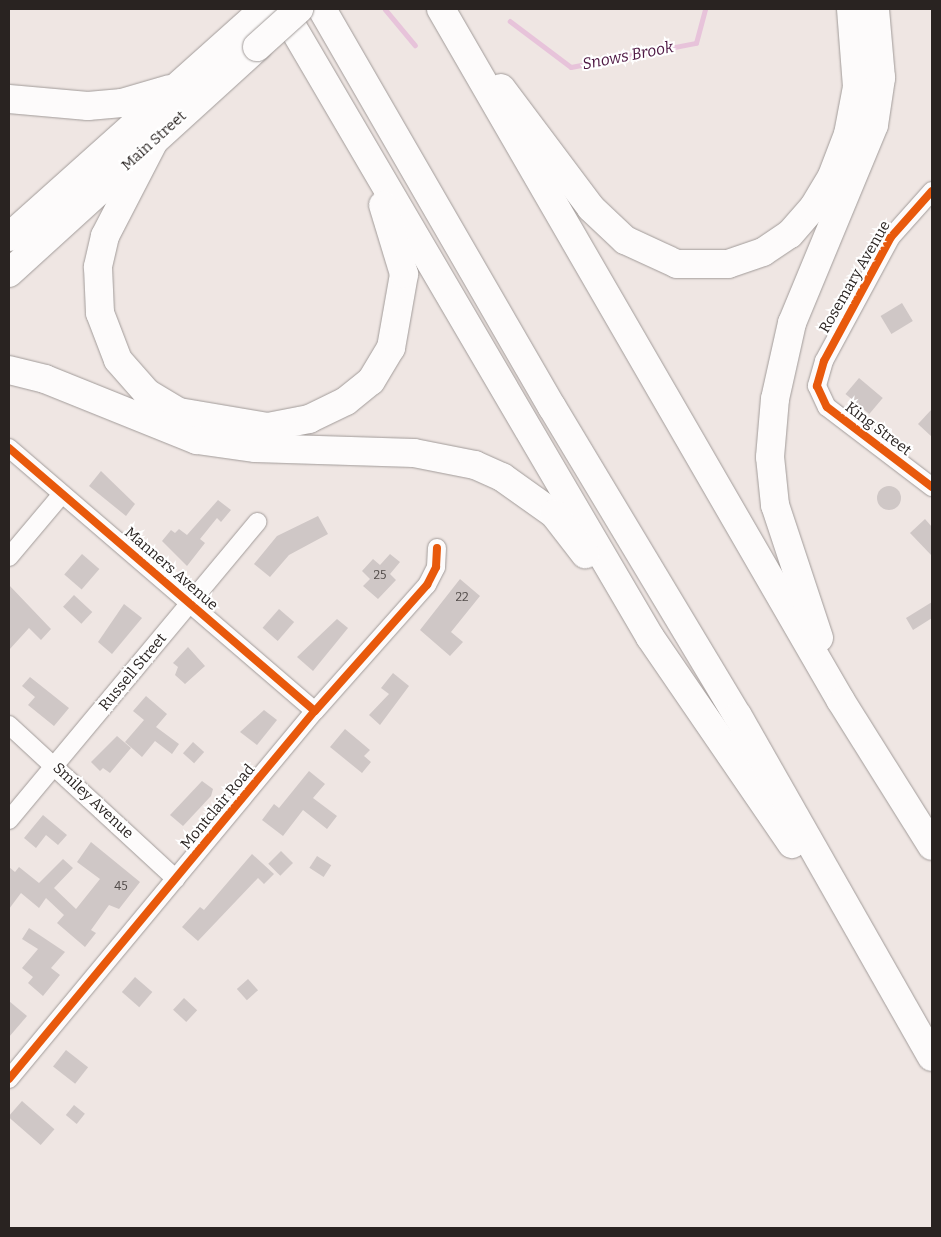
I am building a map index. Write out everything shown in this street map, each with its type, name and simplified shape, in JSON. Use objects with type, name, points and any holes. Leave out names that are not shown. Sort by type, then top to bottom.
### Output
[{"type":"highway","points":[[282,9],[340,111],[650,637]]},
{"type":"highway","name":"Main Street","points":[[9,237],[170,90],[255,27],[299,9]]},
{"type":"highway","points":[[322,9],[552,407],[738,716],[879,968],[932,1057]]},
{"type":"highway","points":[[442,9],[590,208],[642,251],[677,264],[711,266],[746,259],[776,245],[803,221],[832,176],[848,134],[857,87],[851,9]]},
{"type":"highway","points":[[442,9],[841,701],[932,846]]},
{"type":"highway","points":[[841,701],[790,558],[775,505],[770,457],[774,399],[792,323],[874,125],[881,78],[875,9]]},
{"type":"highway","name":"Main Street","points":[[9,273],[154,141],[255,27]]},
{"type":"highway","points":[[9,99],[88,106],[122,103],[170,90]]},
{"type":"highway","points":[[154,141],[105,236],[98,267],[100,313],[118,360],[147,393],[179,412],[268,427],[309,419],[346,401],[371,381],[391,348],[401,314],[404,274],[390,221],[340,111]]},
{"type":"highway","points":[[9,370],[45,379],[197,440],[255,448],[414,453],[484,469],[554,514],[650,637],[879,968]]},
{"type":"street","name":"Rosemary Avenue","points":[[817,386],[824,361],[892,237],[932,191]]},
{"type":"street","name":"King Street","points":[[817,386],[833,413],[932,487]]},
{"type":"street","name":"Manners Avenue","points":[[9,448],[315,711]]},
{"type":"street","points":[[9,557],[62,494]]},
{"type":"street","name":"Russell Street","points":[[9,820],[257,522]]},
{"type":"street","name":"Montclair Road","points":[[9,1079],[315,711],[427,585],[436,567],[437,548]]},
{"type":"street","name":"Smiley Avenue","points":[[9,725],[176,879]]},
{"type":"building","points":[[902,303],[913,321],[891,334],[881,316]]},
{"type":"building","points":[[859,378],[883,398],[869,414],[846,394]]},
{"type":"building","points":[[932,409],[932,437],[918,424]]},
{"type":"building","points":[[101,471],[135,504],[126,516],[89,486]]},
{"type":"building","points":[[889,486],[898,489],[901,498],[898,507],[889,510],[880,507],[877,498],[880,489]]},
{"type":"building","points":[[218,500],[231,510],[221,522],[217,518],[200,539],[205,543],[187,566],[162,541],[171,530],[175,533],[179,529],[187,535]]},
{"type":"building","points":[[318,516],[328,534],[289,555],[270,577],[254,564],[277,536]]},
{"type":"building","points":[[925,519],[932,527],[932,556],[910,533]]},
{"type":"building","points":[[82,554],[99,569],[82,589],[64,574]]},
{"type":"building","points":[[390,554],[400,562],[390,574],[396,580],[378,599],[363,586],[370,579],[362,571],[373,559],[380,565]]},
{"type":"building","points":[[460,579],[480,596],[451,632],[463,642],[450,656],[420,630]]},
{"type":"building","points":[[9,585],[51,629],[41,640],[29,628],[9,650]]},
{"type":"building","points":[[74,595],[92,612],[81,624],[63,607]]},
{"type":"building","points":[[932,602],[932,618],[913,630],[906,618]]},
{"type":"building","points":[[124,604],[142,618],[112,654],[98,642]]},
{"type":"building","points":[[279,609],[294,622],[278,641],[263,628]]},
{"type":"building","points":[[337,619],[348,628],[313,671],[297,657]]},
{"type":"building","points":[[188,647],[205,666],[185,684],[175,675],[178,667],[173,663]]},
{"type":"building","points":[[393,673],[409,686],[380,725],[369,715],[389,694],[381,688]]},
{"type":"building","points":[[30,677],[69,708],[54,726],[28,705],[35,697],[22,686]]},
{"type":"building","points":[[146,696],[167,714],[156,727],[179,744],[172,754],[155,741],[142,757],[125,742],[144,720],[133,711]]},
{"type":"building","points":[[264,710],[277,720],[257,745],[240,732]]},
{"type":"building","points":[[345,729],[370,750],[364,756],[371,762],[362,773],[330,747]]},
{"type":"building","points":[[117,736],[131,748],[110,773],[103,768],[100,771],[91,762]]},
{"type":"building","points":[[193,742],[204,752],[194,763],[183,753]]},
{"type":"building","points":[[309,771],[325,784],[313,798],[337,816],[327,829],[303,810],[283,836],[262,820],[274,804],[279,808]]},
{"type":"building","points":[[202,781],[213,789],[211,796],[183,826],[170,815]]},
{"type":"building","points":[[43,815],[67,835],[58,845],[46,835],[36,848],[24,838]]},
{"type":"building","points":[[91,842],[140,882],[119,909],[109,905],[91,930],[96,933],[85,947],[57,923],[64,915],[46,898],[39,908],[21,893],[9,909],[9,867],[15,872],[19,867],[39,883],[63,859],[73,868],[54,888],[76,909],[100,879],[77,862]]},
{"type":"building","points":[[281,851],[293,863],[280,876],[268,864]]},
{"type":"building","points":[[252,854],[274,874],[264,884],[258,878],[198,941],[182,927],[200,907],[204,910]]},
{"type":"building","points":[[317,856],[331,865],[324,877],[309,868]]},
{"type":"building","points":[[29,928],[65,952],[51,968],[60,975],[43,996],[28,983],[33,977],[22,968],[38,949],[22,939]]},
{"type":"building","points":[[135,977],[152,992],[139,1007],[122,992]]},
{"type":"building","points":[[248,979],[258,990],[247,1000],[237,989]]},
{"type":"building","points":[[184,998],[197,1010],[186,1022],[173,1010]]},
{"type":"building","points":[[9,1001],[27,1016],[9,1037]]},
{"type":"building","points":[[66,1050],[88,1067],[75,1084],[53,1067]]},
{"type":"building","points":[[22,1101],[54,1129],[41,1145],[9,1118]]},
{"type":"building","points":[[74,1105],[85,1114],[77,1124],[66,1115]]},
{"type":"waterway","name":"Snows Brook","points":[[385,9],[415,45]]},
{"type":"waterway","name":"Snows Brook","points":[[510,21],[571,67],[696,43],[705,9]]},
{"type":"cycle path","points":[[932,191],[891,237],[824,361],[817,386],[827,407],[932,487]]},
{"type":"cycle path","points":[[9,448],[315,711]]},
{"type":"cycle path","points":[[9,1079],[315,711],[427,585],[436,567],[437,548]]}]
